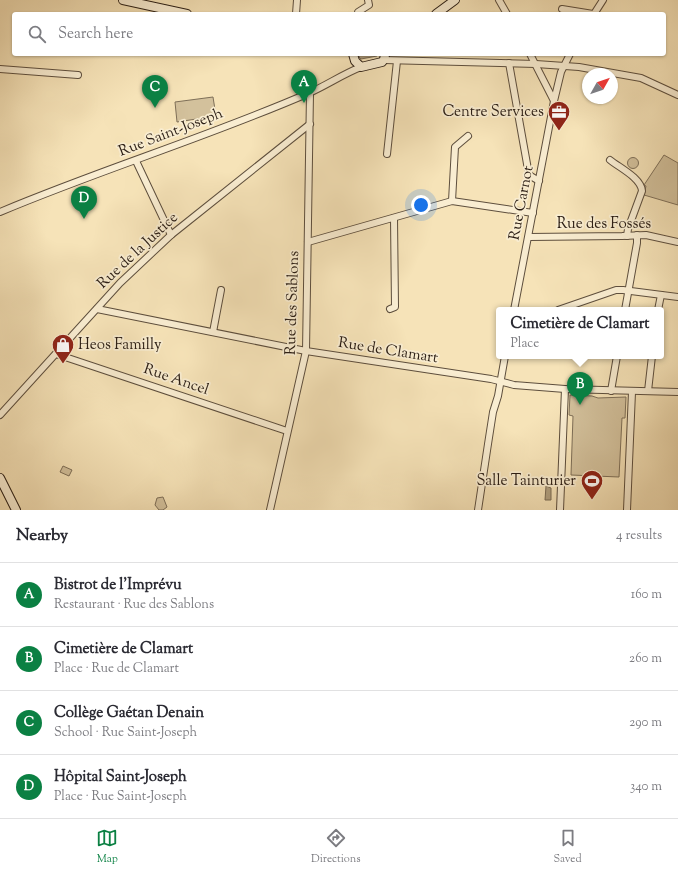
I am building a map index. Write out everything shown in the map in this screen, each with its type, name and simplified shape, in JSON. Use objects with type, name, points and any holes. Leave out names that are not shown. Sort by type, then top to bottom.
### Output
[{"type":"street","points":[[123,0],[178,12]]},
{"type":"street","points":[[296,12],[297,0]]},
{"type":"street","points":[[358,12],[369,6],[368,0]]},
{"type":"street","points":[[439,12],[455,0]]},
{"type":"street","points":[[499,0],[506,12]]},
{"type":"street","points":[[594,12],[603,0]]},
{"type":"street","points":[[562,9],[581,12]]},
{"type":"street","points":[[531,56],[554,101]]},
{"type":"street","name":"Rue Carnot","points":[[515,307],[554,101],[563,66],[569,56]]},
{"type":"street","points":[[355,58],[378,64],[384,57],[397,61],[409,60],[509,63],[579,67],[641,78],[677,93]]},
{"type":"street","name":"Rue Saint-Joseph","points":[[0,212],[38,196],[183,144],[310,93],[349,72],[355,58]]},
{"type":"street","points":[[387,154],[397,61]]},
{"type":"street","points":[[509,63],[529,175],[539,180]]},
{"type":"street","points":[[0,69],[78,75]]},
{"type":"street","name":"Rue des Sablons","points":[[270,510],[306,351],[310,93]]},
{"type":"street","name":"Rue de la Justice","points":[[0,415],[120,283],[172,235],[310,124]]},
{"type":"street","points":[[452,201],[455,147],[468,136]]},
{"type":"street","points":[[610,160],[638,181],[642,190],[628,229],[628,236]]},
{"type":"street","points":[[136,161],[172,235]]},
{"type":"street","points":[[308,242],[452,201],[533,213]]},
{"type":"street","points":[[390,309],[395,307],[394,218]]},
{"type":"street","points":[[626,307],[637,243],[637,235]]},
{"type":"street","name":"Rue des Fossés","points":[[528,237],[646,235],[678,242]]},
{"type":"street","points":[[213,332],[221,290]]},
{"type":"street","points":[[567,307],[616,290],[678,297]]},
{"type":"street","points":[[659,307],[661,295]]},
{"type":"street","name":"Rue de Clamart","points":[[96,309],[306,351],[491,379],[500,382],[564,389],[632,392],[678,392]]},
{"type":"street","name":"Rue Ancel","points":[[56,354],[287,431]]},
{"type":"street","points":[[478,510],[489,438],[504,359]]},
{"type":"street","points":[[611,391],[616,359]]},
{"type":"street","points":[[648,391],[652,359]]},
{"type":"street","points":[[560,510],[564,389]]},
{"type":"street","points":[[627,510],[632,392]]},
{"type":"street","points":[[0,478],[16,510]]},
{"type":"shaded area","points":[[359,56],[377,56],[361,59]]},
{"type":"shaded area","points":[[213,97],[216,116],[177,122],[175,102]]},
{"type":"shaded area","points":[[664,155],[678,163],[678,205],[644,195],[646,186],[644,185]]},
{"type":"shaded area","points":[[631,158],[635,158],[637,159],[637,167],[631,168],[628,165],[628,161]]},
{"type":"shaded area","points":[[570,395],[592,396],[598,398],[626,397],[625,418],[622,418],[619,477],[571,475],[573,416],[569,415]]},
{"type":"shaded area","points":[[63,466],[72,470],[69,476],[60,472]]},
{"type":"shaded area","points":[[546,486],[551,488],[551,500],[545,500]]},
{"type":"shaded area","points":[[163,497],[167,507],[163,510],[159,510],[155,505],[157,498]]},
{"type":"place","name":"Bistrot de l'Imprévu","points":[[304,103]]},
{"type":"place","name":"Collège Gaétan Denain","points":[[155,108]]},
{"type":"place","name":"Centre Services","points":[[559,132]]},
{"type":"place","name":"Hôpital Saint-Joseph","points":[[84,219]]},
{"type":"place","name":"Heos Familly","points":[[63,364]]},
{"type":"place","name":"Cimetière de Clamart","points":[[580,405]]},
{"type":"place","name":"Salle Tainturier","points":[[592,500]]}]
